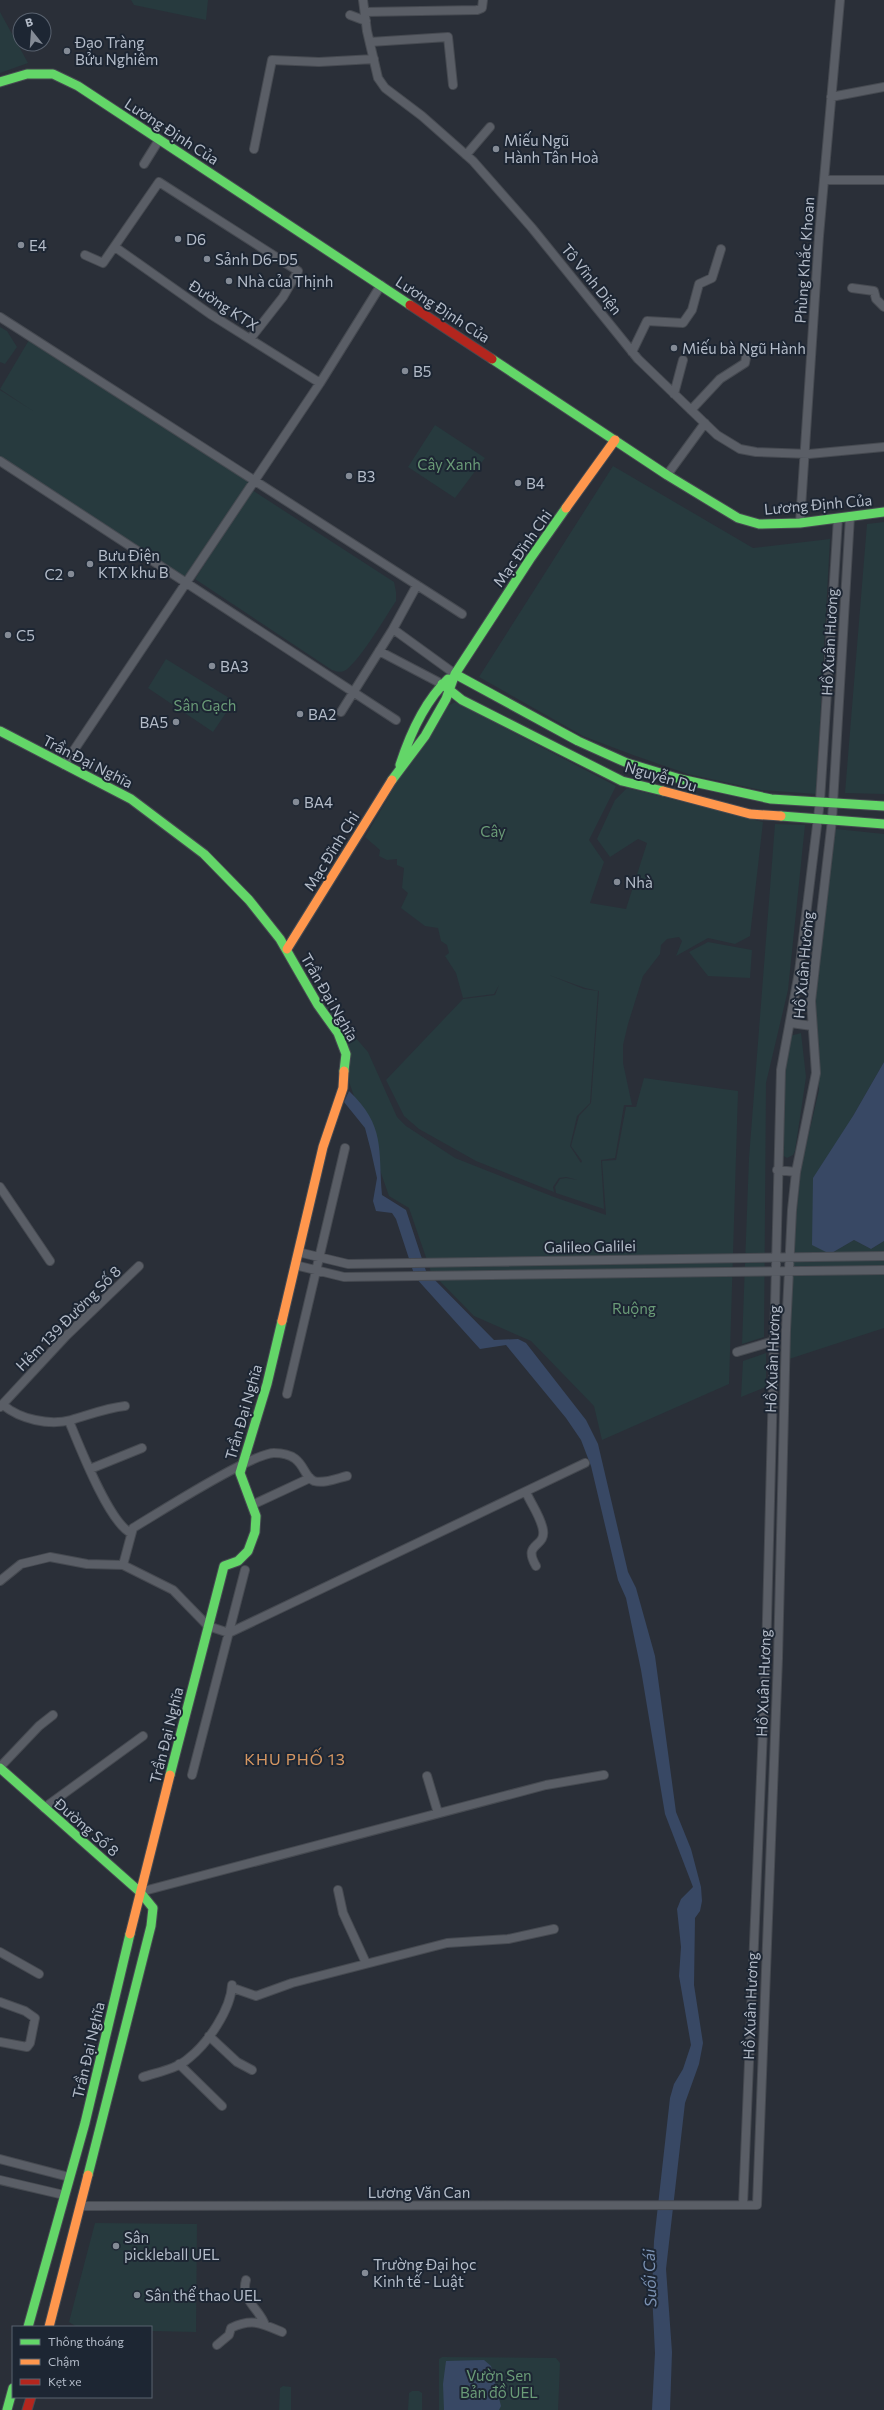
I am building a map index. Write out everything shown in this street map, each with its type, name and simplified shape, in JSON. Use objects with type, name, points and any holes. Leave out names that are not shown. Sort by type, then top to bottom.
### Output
[{"type":"street","name":"Tô Vĩnh Diện","points":[[363,0],[378,78],[385,88],[466,155],[532,228],[632,352],[705,424],[723,439],[740,449],[756,452],[805,454],[884,447]]},
{"type":"street","points":[[365,12],[477,10],[482,8],[483,0]]},
{"type":"street","name":"Phùng Khắc Khoan","points":[[800,523],[824,180],[840,0]]},
{"type":"street","points":[[350,16],[366,21]]},
{"type":"street","points":[[370,42],[448,37],[453,85]]},
{"type":"street","points":[[254,149],[272,60],[319,62],[374,59]]},
{"type":"street","name":"Lương Định Của","points":[[0,82],[26,74],[53,74],[78,86],[667,475],[738,518],[758,524],[800,523],[884,512]]},
{"type":"street","points":[[831,97],[884,87]]},
{"type":"street","points":[[466,155],[490,127]]},
{"type":"street","points":[[144,164],[159,140]]},
{"type":"street","points":[[824,180],[884,180]]},
{"type":"street","points":[[85,255],[103,263],[159,182],[298,272],[283,297],[250,339]]},
{"type":"street","name":"Đường KTX","points":[[115,247],[210,314],[320,383]]},
{"type":"street","points":[[632,352],[647,321],[683,323],[692,310],[699,284],[712,278],[721,249]]},
{"type":"street","points":[[64,765],[320,383],[380,285]]},
{"type":"street","points":[[852,288],[874,292],[878,302],[884,307]]},
{"type":"street","points":[[0,318],[462,614]]},
{"type":"street","points":[[691,410],[720,379],[743,365],[747,360],[748,347]]},
{"type":"street","points":[[674,394],[683,360]]},
{"type":"street","points":[[667,475],[705,424]]},
{"type":"street","name":"Mạc Đĩnh Chi","points":[[287,949],[399,768],[416,750],[451,689],[455,674],[530,559],[615,440]]},
{"type":"street","points":[[0,461],[73,507],[185,584],[396,720]]},
{"type":"street","name":"Hồ Xuân Hương","points":[[757,2205],[778,1658],[789,1272],[796,1172],[816,1073],[812,1026],[812,1001],[832,820],[850,516]]},
{"type":"street","name":"Hồ Xuân Hương","points":[[743,2205],[766,1658],[777,1170],[781,1070],[791,1023],[820,802],[838,518]]},
{"type":"street","points":[[341,712],[393,629],[417,585]]},
{"type":"street","points":[[393,629],[455,674]]},
{"type":"street","points":[[379,651],[451,689]]},
{"type":"street","name":"Mạc Đĩnh Chi","points":[[399,768],[405,747],[442,684],[455,674]]},
{"type":"street","name":"Nguyễn Du","points":[[455,674],[461,679],[578,741],[627,763],[711,787],[770,799],[884,806]]},
{"type":"street","name":"Nguyễn Du","points":[[451,689],[462,700],[622,781],[723,808],[770,816],[884,824]]},
{"type":"street","name":"Trần Đại Nghĩa","points":[[0,731],[131,799],[204,854],[249,900],[287,949],[318,1006],[338,1033],[346,1054],[343,1088],[323,1147],[267,1384],[240,1473],[256,1516],[255,1532],[248,1551],[238,1561],[224,1566],[140,1892],[82,2136],[64,2194],[28,2326]]},
{"type":"street","points":[[770,799],[770,816]]},
{"type":"street","points":[[791,1023],[812,1026]]},
{"type":"street","points":[[286,1394],[345,1148]]},
{"type":"street","points":[[777,1170],[796,1172]]},
{"type":"street","points":[[0,1187],[50,1261]]},
{"type":"street","name":"Galileo Galilei","points":[[298,1252],[348,1264],[775,1256],[884,1256]]},
{"type":"street","points":[[358,1264],[358,1276]]},
{"type":"street","name":"Galileo Galilei","points":[[295,1265],[344,1277],[775,1273],[884,1270]]},
{"type":"street","name":"Hẻm 139 Đường Số 8","points":[[2,1406],[66,1336],[139,1266]]},
{"type":"street","points":[[737,1352],[774,1341]]},
{"type":"street","points":[[2,1406],[14,1414],[38,1420],[69,1421],[107,1408],[125,1406]]},
{"type":"street","points":[[69,1421],[90,1469],[120,1526],[131,1533]]},
{"type":"street","points":[[90,1469],[142,1448]]},
{"type":"street","points":[[123,1565],[132,1528],[244,1462],[274,1453],[288,1455],[301,1463],[310,1478],[318,1481],[347,1476]]},
{"type":"street","points":[[0,1581],[22,1564],[50,1558],[87,1564],[123,1565],[173,1590],[208,1626],[229,1633],[584,1463]]},
{"type":"street","points":[[252,1505],[310,1478]]},
{"type":"street","points":[[526,1492],[543,1530],[541,1539],[530,1552],[530,1557],[536,1566]]},
{"type":"street","points":[[192,1775],[245,1570]]},
{"type":"street","points":[[766,1658],[778,1658]]},
{"type":"street","points":[[0,1768],[19,1746],[53,1715]]},
{"type":"street","points":[[44,1808],[143,1736]]},
{"type":"street","name":"Đường Số 8","points":[[0,1768],[140,1892],[153,1908]]},
{"type":"street","points":[[140,1892],[546,1785],[604,1774]]},
{"type":"street","points":[[427,1776],[438,1813]]},
{"type":"street","points":[[338,1890],[343,1913],[366,1963]]},
{"type":"street","name":"Trần Đại Nghĩa","points":[[49,2326],[98,2141],[151,1926],[153,1908]]},
{"type":"street","points":[[143,2077],[179,2064],[189,2058],[216,2028],[234,1987],[256,1996],[292,1983],[447,1943],[508,1939],[554,1929]]},
{"type":"street","points":[[0,1952],[39,1974]]},
{"type":"street","points":[[0,2002],[25,2011],[34,2017],[36,2021],[30,2043],[27,2047],[0,2042]]},
{"type":"street","points":[[209,2036],[232,2058],[252,2070]]},
{"type":"street","points":[[179,2064],[222,2106]]},
{"type":"street","points":[[82,2136],[98,2141]]},
{"type":"street","points":[[0,2159],[69,2177]]},
{"type":"street","points":[[0,2180],[64,2194]]},
{"type":"street","name":"Lương Văn Can","points":[[81,2206],[757,2205]]},
{"type":"street","points":[[246,2280],[245,2287],[247,2297],[265,2325]]},
{"type":"street","points":[[217,2345],[229,2335],[231,2328],[243,2322],[252,2321],[282,2332]]},
{"type":"street","points":[[7,2410],[12,2392]]},
{"type":"street","points":[[27,2410],[31,2398]]},
{"type":"green space","points":[[131,0],[208,0],[206,20],[134,5]]},
{"type":"green space","points":[[0,12],[12,34],[12,52],[22,52],[28,63],[0,73]]},
{"type":"green space","points":[[0,327],[7,331],[17,347],[5,364],[0,362]]},
{"type":"green space","points":[[29,340],[254,482],[184,584],[0,461],[0,390],[33,411],[0,389]]},
{"type":"green space","name":"Cây Xanh","points":[[435,425],[485,458],[455,498],[408,467]]},
{"type":"green space","points":[[613,466],[753,548],[830,539],[816,794],[761,790],[688,774],[633,755],[583,736],[479,677]]},
{"type":"green space","points":[[252,490],[394,582],[396,601],[364,650],[350,667],[344,671],[339,672],[332,670],[195,579]]},
{"type":"green space","points":[[884,522],[884,794],[845,793],[867,524]]},
{"type":"green space","name":"Sân Gạch","points":[[166,659],[234,701],[213,732],[148,688]]},
{"type":"green space","name":"Cây","points":[[455,702],[616,786],[589,840],[604,862],[590,903],[626,909],[647,843],[638,839],[610,857],[597,839],[615,800],[627,788],[763,822],[750,936],[735,944],[708,938],[676,956],[682,941],[679,937],[667,939],[661,945],[660,954],[643,976],[623,1045],[623,1063],[632,1105],[624,1105],[615,1158],[601,1160],[604,1209],[556,1193],[555,1187],[560,1179],[566,1178],[578,1180],[566,1177],[559,1178],[553,1187],[554,1192],[476,1161],[419,1129],[404,1116],[386,1080],[463,999],[495,995],[499,985],[494,994],[463,998],[456,973],[445,956],[449,953],[447,945],[441,941],[438,928],[425,926],[401,908],[408,893],[402,888],[404,868],[397,865],[397,859],[387,860],[379,856],[380,850],[365,837],[439,711]],"holes":[[[549,975],[585,988],[599,991],[591,1103],[579,1116],[571,1146],[582,1161],[581,1163],[570,1146],[577,1116],[590,1103],[598,991],[584,989]]]},
{"type":"green space","points":[[775,824],[805,825],[788,990],[766,1083],[764,1337],[742,1344],[749,1158]]},
{"type":"green space","points":[[836,829],[884,834],[884,1062],[853,1116],[830,1254],[854,1240],[871,1249],[884,1241],[884,1328],[789,1359],[793,1252],[801,1167],[819,1090],[811,1013],[830,835]]},
{"type":"green space","points":[[708,942],[752,950],[750,978],[708,976],[689,952]]},
{"type":"green space","name":"Ruộng","points":[[328,1006],[368,1052],[397,1117],[406,1126],[455,1158],[554,1197],[606,1215],[602,1161],[616,1160],[626,1107],[636,1107],[644,1078],[738,1091],[729,1384],[602,1440],[594,1406],[531,1341],[474,1316],[431,1272],[409,1208],[389,1196],[347,1076],[348,1053],[345,1038],[322,1007]]},
{"type":"green space","points":[[801,1033],[806,1077],[795,1151],[793,1155],[787,1158],[782,1155],[781,1101],[790,1036]]},
{"type":"green space","points":[[766,1353],[766,1387],[741,1397],[743,1361]]},
{"type":"green space","name":"Sân thể thao UEL","points":[[95,2223],[197,2224],[196,2332],[152,2331],[152,2326],[75,2326],[69,2322]]},
{"type":"green space","name":"Vườn Sen Bản đồ UEL","points":[[442,2357],[556,2358],[560,2363],[558,2410],[439,2410],[439,2359]]},
{"type":"green space","points":[[283,2386],[291,2387],[291,2410],[279,2410],[280,2388]]},
{"type":"green space","points":[[412,2391],[419,2391],[422,2393],[422,2410],[408,2410],[409,2393]]},
{"type":"water","points":[[884,1062],[884,1241],[871,1249],[854,1240],[830,1254],[812,1245],[813,1178],[853,1116]]},
{"type":"water","points":[[349,1091],[361,1104],[375,1127],[380,1152],[382,1195],[406,1210],[426,1271],[494,1340],[518,1339],[526,1343],[586,1420],[598,1444],[628,1572],[636,1588],[655,1656],[676,1812],[691,1849],[701,1887],[702,1901],[700,1911],[695,1918],[694,1985],[703,2043],[699,2064],[685,2103],[666,2269],[672,2352],[670,2410],[652,2410],[655,2353],[652,2292],[654,2241],[670,2098],[674,2084],[683,2069],[691,2045],[679,1976],[681,1947],[677,1909],[681,1899],[693,1887],[665,1814],[641,1670],[626,1598],[618,1580],[591,1466],[581,1440],[566,1418],[506,1345],[480,1349],[415,1277],[396,1219],[392,1213],[376,1211],[373,1201],[377,1178],[371,1151],[365,1128],[344,1102]]},
{"type":"water","points":[[484,2360],[491,2366],[501,2406],[499,2410],[444,2410],[443,2384],[446,2361]]},
{"type":"traffic: fast","points":[[0,82],[27,74],[53,74],[78,86],[410,305]]},
{"type":"traffic: fast","points":[[492,359],[667,475],[738,518],[759,524],[800,523],[884,512]]},
{"type":"traffic: fast","points":[[392,780],[425,736],[446,699],[455,674],[530,559],[566,508]]},
{"type":"traffic: fast","points":[[455,674],[578,741],[627,763],[680,779],[771,799],[884,806]]},
{"type":"traffic: fast","points":[[400,765],[413,730],[425,708],[439,688],[448,679]]},
{"type":"traffic: fast","points":[[442,684],[462,700],[622,781],[663,791]]},
{"type":"traffic: fast","points":[[0,731],[131,799],[204,854],[249,900],[280,939],[318,1005],[338,1033],[346,1054],[344,1071]]},
{"type":"traffic: fast","points":[[781,816],[884,824]]},
{"type":"traffic: fast","points":[[170,1775],[224,1566],[238,1561],[248,1551],[255,1532],[256,1516],[240,1473],[267,1384],[282,1321]]},
{"type":"traffic: fast","points":[[0,1768],[140,1892],[153,1908],[151,1926],[88,2175]]},
{"type":"traffic: fast","points":[[28,2326],[85,2123],[130,1934]]},
{"type":"traffic: fast","points":[[7,2410],[12,2392]]},
{"type":"traffic: slow","points":[[566,508],[615,440]]},
{"type":"traffic: slow","points":[[287,949],[392,780]]},
{"type":"traffic: slow","points":[[663,791],[750,814],[781,816]]},
{"type":"traffic: slow","points":[[282,1321],[323,1147],[343,1088],[344,1071]]},
{"type":"traffic: slow","points":[[130,1934],[170,1775]]},
{"type":"traffic: slow","points":[[49,2326],[88,2175]]},
{"type":"traffic: jam","points":[[410,305],[492,359]]},
{"type":"traffic: jam","points":[[27,2410],[31,2398]]},
{"type":"place","name":"Đạo Tràng Bửu Nghiêm","points":[[67,51]]},
{"type":"place","name":"Miếu Ngũ Hành Tân Hoà","points":[[496,149]]},
{"type":"place","name":"D6","points":[[178,239]]},
{"type":"place","name":"E4","points":[[21,245]]},
{"type":"place","name":"Sảnh D6-D5","points":[[207,259]]},
{"type":"place","name":"Nhà của Thịnh","points":[[229,281]]},
{"type":"place","name":"Miếu bà Ngũ Hành","points":[[674,348]]},
{"type":"place","name":"B5","points":[[405,371]]},
{"type":"place","name":"B3","points":[[349,476]]},
{"type":"place","name":"B4","points":[[518,483]]},
{"type":"place","name":"Bưu Điện KTX khu B","points":[[90,564]]},
{"type":"place","name":"C2","points":[[71,574]]},
{"type":"place","name":"C5","points":[[8,635]]},
{"type":"place","name":"BA3","points":[[212,666]]},
{"type":"place","name":"BA2","points":[[300,714]]},
{"type":"place","name":"BA5","points":[[176,722]]},
{"type":"place","name":"BA4","points":[[296,802]]},
{"type":"place","name":"Nhà","points":[[617,882]]},
{"type":"place","name":"Sân pickleball UEL","points":[[116,2246]]},
{"type":"place","name":"Trường Đại học Kinh tế - Luật","points":[[365,2273]]},
{"type":"place","name":"Sân thể thao UEL","points":[[137,2295]]},
{"type":"district","name":"KHU PHỐ 13","points":[[295,1758]]},
{"type":"water label","name":"Suối Cái","points":[[649,2278]]}]
